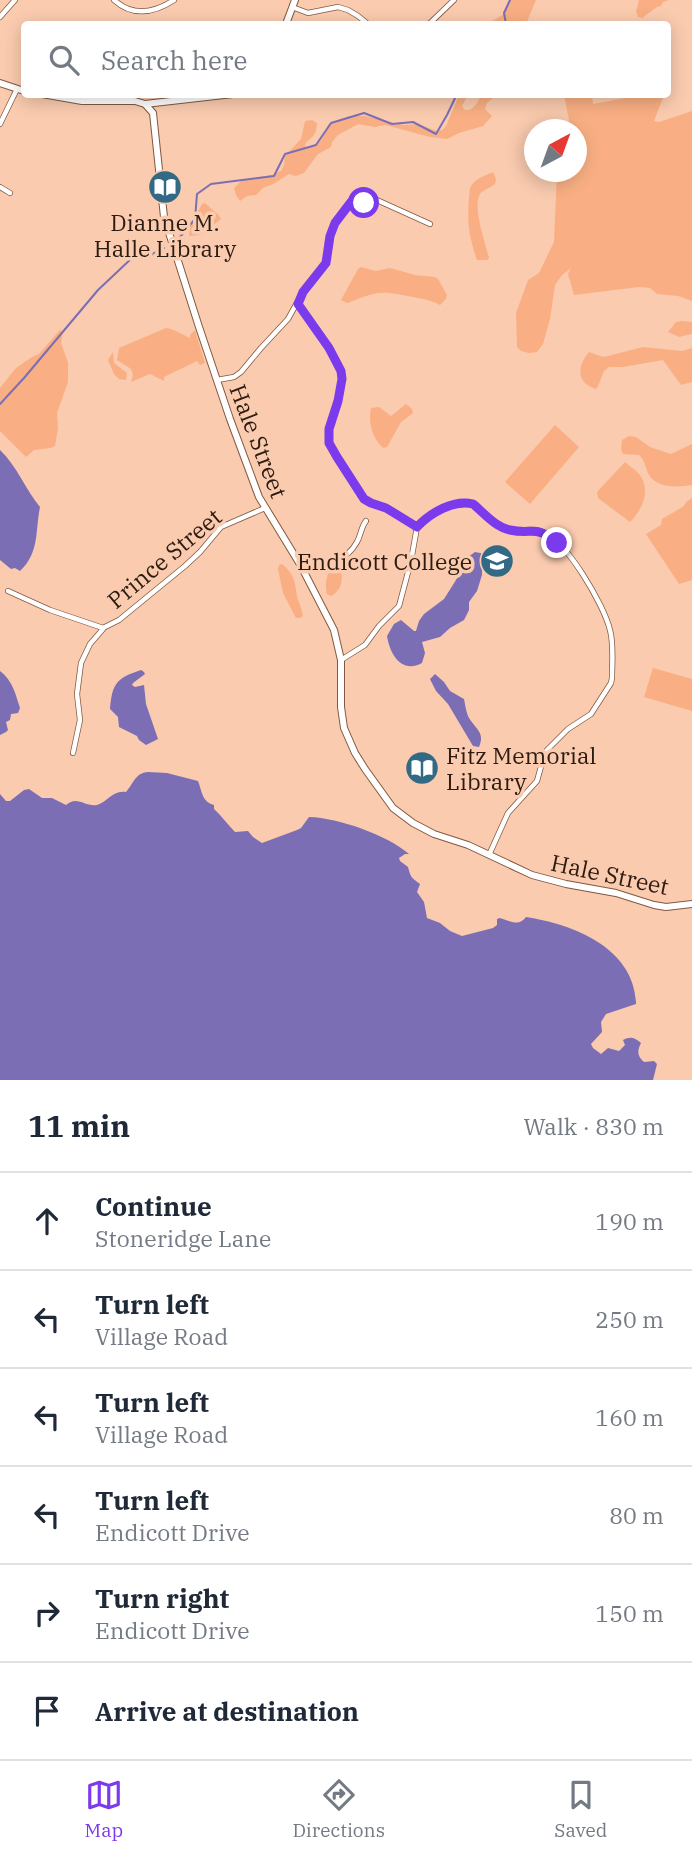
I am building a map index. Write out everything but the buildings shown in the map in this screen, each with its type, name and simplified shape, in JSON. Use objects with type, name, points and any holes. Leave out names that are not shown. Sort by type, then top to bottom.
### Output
[{"type":"main road","points":[[287,21],[293,4]]},
{"type":"main road","points":[[0,83],[21,90]]},
{"type":"main road","points":[[65,98],[82,101],[129,100],[145,104],[198,98]]},
{"type":"main road","name":"Hale Street","points":[[145,104],[154,118],[164,217],[230,419],[265,508],[301,566],[334,630],[341,660],[342,718],[355,753],[393,808],[421,828],[532,875],[616,893],[654,905],[666,907],[692,904]]},
{"type":"street","points":[[0,17],[15,0]]},
{"type":"street","points":[[114,0],[128,9],[141,12],[153,11],[174,0]]},
{"type":"street","points":[[432,21],[454,0]]},
{"type":"street","points":[[293,4],[308,13],[338,7],[364,21]]},
{"type":"street","points":[[0,124],[21,90]]},
{"type":"street","points":[[0,187],[10,192]]},
{"type":"street","points":[[217,380],[234,377],[241,372],[288,319],[303,292],[326,263],[335,223],[351,202],[361,205],[368,196],[430,225]]},
{"type":"street","points":[[298,304],[329,348],[341,371],[342,379],[329,429],[329,443],[364,499],[386,508],[417,527]]},
{"type":"street","points":[[341,660],[365,645],[399,606],[417,527],[425,519],[455,505],[473,504],[504,528],[545,533],[557,543],[591,585],[611,632],[611,683],[591,714],[568,729],[545,752],[537,781],[509,813],[489,855]]},
{"type":"street","name":"Prince Street","points":[[8,591],[50,610],[103,628],[119,620],[185,566],[221,527],[265,508]]},
{"type":"street","points":[[301,566],[331,563],[346,557],[357,542],[366,521]]},
{"type":"street","points":[[73,753],[80,720],[77,694],[81,663],[90,644],[103,628]]},
{"type":"shaded area","points":[[511,0],[536,0],[527,21],[492,21],[504,14]]},
{"type":"shaded area","points":[[639,0],[669,0],[642,18],[638,17],[636,11]]},
{"type":"shaded area","points":[[458,98],[466,98],[462,106],[468,110],[473,108],[480,98],[493,98],[485,109],[492,116],[483,126],[447,139],[385,125],[375,127],[358,124],[338,135],[331,147],[318,154],[304,173],[296,176],[289,174],[263,188],[256,195],[247,196],[240,201],[236,195],[234,188],[242,180],[281,171],[285,156],[301,139],[305,121],[312,120],[317,123],[315,133],[305,144],[306,148],[320,142],[329,124],[349,116],[364,116],[403,125],[417,124],[437,131],[446,126]]},
{"type":"shaded area","points":[[565,98],[592,98],[593,104],[626,98],[663,98],[654,121],[659,122],[692,111],[692,301],[678,296],[657,294],[650,288],[639,287],[574,295],[568,274],[571,268],[555,285],[543,344],[537,352],[521,351],[517,347],[516,313],[528,280],[539,273],[554,242],[557,182],[587,182],[587,119],[569,119]]},
{"type":"shaded area","points":[[493,172],[495,184],[483,191],[478,200],[480,226],[489,258],[477,260],[469,224],[470,188],[477,180]]},
{"type":"shaded area","points":[[205,203],[221,219],[200,235],[189,236],[190,227]]},
{"type":"shaded area","points":[[361,267],[376,271],[390,268],[435,277],[447,295],[446,299],[440,305],[420,298],[379,293],[347,303],[341,300]]},
{"type":"shaded area","points":[[676,322],[692,322],[692,334],[679,337],[668,332]]},
{"type":"shaded area","points":[[166,328],[190,338],[195,330],[205,363],[200,365],[197,361],[164,377],[164,381],[150,374],[131,382],[131,369],[117,360],[119,348]]},
{"type":"shaded area","points":[[60,330],[63,331],[61,343],[68,363],[68,382],[57,413],[55,446],[34,450],[26,457],[0,431],[0,388],[16,368],[39,354]]},
{"type":"shaded area","points":[[643,347],[682,351],[692,348],[692,382],[681,385],[663,360],[609,367],[604,371],[596,389],[585,383],[580,374],[582,363],[589,352],[603,357]]},
{"type":"shaded area","points":[[113,352],[114,363],[127,373],[126,380],[119,379],[114,374],[108,360]]},
{"type":"shaded area","points":[[406,404],[413,413],[401,422],[387,447],[383,448],[372,430],[371,408],[379,407],[391,416]]},
{"type":"shaded area","points":[[555,425],[579,447],[530,504],[505,482]]},
{"type":"shaded area","points":[[629,436],[671,454],[692,444],[692,485],[669,486],[653,480],[639,455],[623,454],[622,440]]},
{"type":"shaded area","points":[[0,450],[40,507],[34,549],[20,571],[11,569],[0,560]]},
{"type":"shaded area","points":[[625,462],[639,474],[645,487],[642,506],[630,522],[598,498],[597,492]]},
{"type":"shaded area","points":[[692,498],[692,580],[679,584],[646,534],[661,525],[662,519]]},
{"type":"shaded area","points":[[475,552],[485,554],[486,558],[482,562],[482,575],[477,591],[469,602],[469,610],[464,620],[440,637],[422,642],[425,653],[422,663],[415,666],[402,664],[394,655],[387,636],[394,624],[401,620],[416,631],[424,614],[444,599],[468,557]]},
{"type":"shaded area","points":[[339,562],[342,564],[341,582],[338,590],[331,596],[327,594],[326,580],[329,572]]},
{"type":"shaded area","points":[[282,564],[294,580],[303,616],[300,618],[296,618],[283,593],[278,569]]},
{"type":"shaded area","points":[[653,668],[692,679],[692,711],[644,697]]},
{"type":"shaded area","points":[[141,670],[145,674],[132,685],[144,685],[146,704],[158,739],[146,745],[137,736],[119,727],[118,717],[110,709],[112,693],[117,683]]},
{"type":"shaded area","points":[[0,671],[11,683],[20,708],[18,713],[11,714],[10,720],[6,722],[8,730],[0,735]]},
{"type":"shaded area","points":[[435,674],[450,691],[464,699],[468,716],[480,734],[479,747],[473,746],[448,704],[436,691],[430,679]]},
{"type":"shaded area","points":[[148,772],[167,773],[198,781],[205,799],[214,805],[214,809],[235,832],[248,831],[262,843],[301,828],[309,817],[348,824],[388,840],[409,854],[399,858],[420,884],[417,892],[424,902],[427,918],[462,936],[493,928],[500,918],[517,923],[526,917],[562,925],[597,942],[624,966],[632,983],[636,1004],[606,1014],[601,1022],[602,1032],[591,1044],[601,1054],[608,1048],[619,1051],[625,1045],[623,1040],[637,1040],[641,1043],[638,1053],[642,1060],[654,1061],[657,1064],[653,1080],[0,1080],[0,794],[6,801],[10,801],[29,789],[42,798],[52,798],[66,805],[77,801],[97,805],[114,794],[126,792],[137,776]]},
{"type":"waterway","points":[[505,21],[504,13],[510,0]]},
{"type":"waterway","points":[[180,237],[195,219],[197,194],[211,184],[274,176],[285,154],[316,145],[331,123],[364,113],[392,124],[413,122],[436,134],[455,98]]},
{"type":"waterway","points":[[0,404],[98,290],[133,257],[145,258],[164,248]]},
{"type":"place","name":"Dianne M. Halle Library","points":[[165,187]]},
{"type":"place","name":"Endicott College","points":[[497,561]]},
{"type":"place","name":"Fitz Memorial Library","points":[[422,768]]},
{"type":"route","points":[[364,203],[361,205],[351,202],[344,209],[330,236],[326,263],[303,292],[298,304],[329,348],[341,371],[342,379],[329,429],[329,443],[364,499],[386,508],[410,524],[417,527],[439,511],[467,503],[473,504],[504,528],[514,531],[541,531],[557,543]]}]
